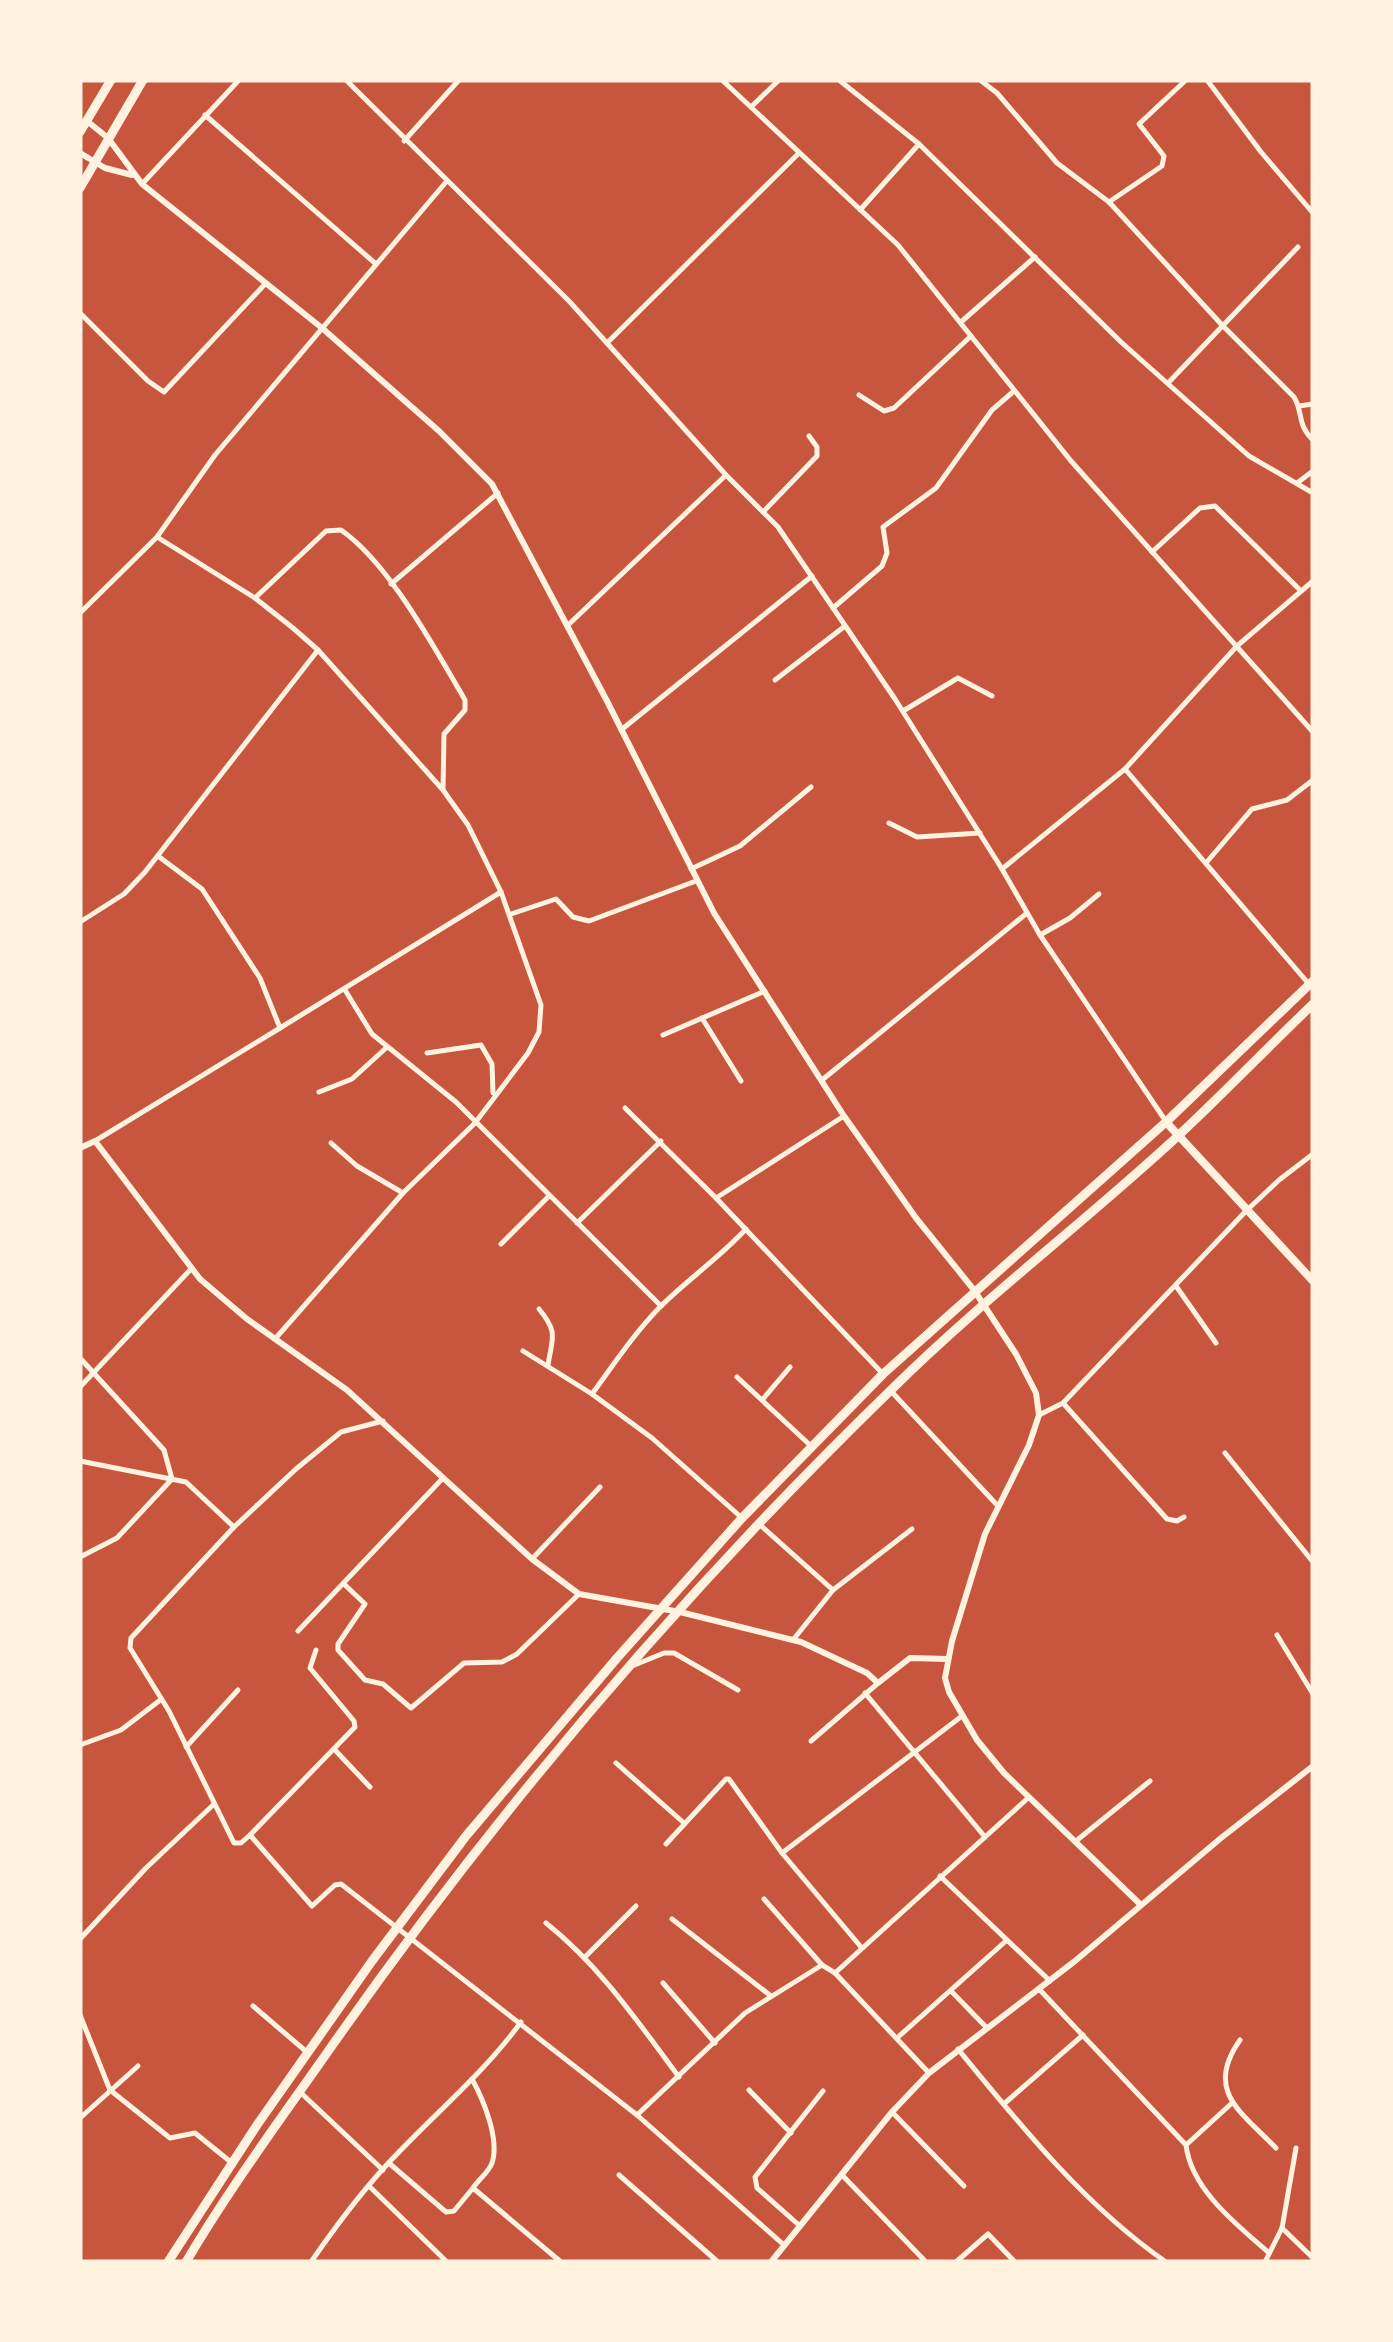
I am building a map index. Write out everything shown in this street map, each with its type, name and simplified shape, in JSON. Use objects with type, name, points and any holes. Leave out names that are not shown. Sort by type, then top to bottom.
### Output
[{"type":"main road","points":[[80,132],[111,80]]},
{"type":"main road","points":[[80,188],[142,80]]},
{"type":"main road","points":[[168,2262],[308,2053],[466,1836],[660,1609],[882,1374],[1166,1122],[1311,982]]},
{"type":"main road","points":[[186,2262],[300,2092],[478,1846],[680,1612],[890,1390],[984,1303],[1178,1136],[1313,1004]]},
{"type":"main road","points":[[1166,1122],[1313,1282]]},
{"type":"street","points":[[142,184],[239,80]]},
{"type":"street","points":[[346,80],[534,265],[763,512],[812,576],[903,711],[1040,935],[1166,1122]]},
{"type":"street","points":[[404,141],[459,80]]},
{"type":"street","points":[[722,80],[898,245],[1014,391],[1313,732]]},
{"type":"street","points":[[751,107],[779,80]]},
{"type":"street","points":[[839,80],[919,144],[1168,384],[1250,456],[1313,493]]},
{"type":"street","points":[[980,80],[1057,163],[1110,202],[1222,325],[1294,396],[1300,425],[1313,440]]},
{"type":"street","points":[[1110,202],[1162,166],[1164,156],[1140,124],[1186,80]]},
{"type":"street","points":[[1208,80],[1244,132],[1313,212]]},
{"type":"street","points":[[205,115],[376,264]]},
{"type":"street","points":[[87,121],[108,138],[142,184],[322,328],[440,431],[498,493],[696,881],[844,1116],[916,1218],[984,1303],[1024,1367],[1036,1393],[1039,1415],[1028,1446],[984,1534],[945,1678],[977,1740],[1028,1798],[1140,1905]]},
{"type":"street","points":[[860,210],[919,144]]},
{"type":"street","points":[[80,152],[94,163],[134,176]]},
{"type":"street","points":[[608,342],[799,153]]},
{"type":"street","points":[[80,613],[156,537],[216,455],[446,182]]},
{"type":"street","points":[[1168,384],[1298,248]]},
{"type":"street","points":[[961,322],[1035,257]]},
{"type":"street","points":[[80,313],[157,390],[164,392],[266,283]]},
{"type":"street","points":[[859,395],[884,411],[894,408],[971,336]]},
{"type":"street","points":[[832,608],[882,566],[887,553],[883,528],[936,488],[992,410],[1014,391]]},
{"type":"street","points":[[1299,406],[1313,404]]},
{"type":"street","points":[[763,512],[817,456],[809,436]]},
{"type":"street","points":[[1296,483],[1313,470]]},
{"type":"street","points":[[567,626],[726,476]]},
{"type":"street","points":[[391,584],[498,493]]},
{"type":"street","points":[[1152,552],[1200,508],[1214,506],[1301,591]]},
{"type":"street","points":[[255,598],[331,529],[346,533],[391,584],[466,704],[444,734],[443,790]]},
{"type":"street","points":[[156,537],[255,598],[318,650],[443,790],[468,825],[501,892],[541,1005],[542,1020],[528,1053],[475,1123],[404,1192],[275,1338]]},
{"type":"street","points":[[621,730],[812,576]]},
{"type":"street","points":[[1002,869],[1125,769],[1237,646],[1313,581]]},
{"type":"street","points":[[775,680],[845,626]]},
{"type":"street","points":[[80,922],[124,894],[158,856],[318,650]]},
{"type":"street","points":[[903,711],[958,678],[992,696]]},
{"type":"street","points":[[1125,769],[1311,982]]},
{"type":"street","points":[[1206,863],[1252,809],[1286,800],[1313,780]]},
{"type":"street","points":[[690,870],[740,846],[811,788]]},
{"type":"street","points":[[889,823],[917,837],[980,834]]},
{"type":"street","points":[[158,856],[202,889],[260,978],[280,1028]]},
{"type":"street","points":[[511,914],[556,899],[574,917],[590,922],[696,881]]},
{"type":"street","points":[[80,1148],[501,892]]},
{"type":"street","points":[[1040,935],[1070,918],[1099,894]]},
{"type":"street","points":[[822,1080],[1027,913]]},
{"type":"street","points":[[344,990],[372,1034],[456,1102],[661,1306]]},
{"type":"street","points":[[663,1034],[765,991]]},
{"type":"street","points":[[702,1018],[741,1081]]},
{"type":"street","points":[[427,1053],[481,1046],[492,1064],[493,1096]]},
{"type":"street","points":[[319,1092],[352,1079],[387,1047]]},
{"type":"street","points":[[625,1108],[746,1228],[882,1374]]},
{"type":"street","points":[[716,1198],[844,1116]]},
{"type":"street","points":[[95,1141],[190,1270],[346,1390],[532,1559],[579,1594],[680,1612],[793,1640],[819,1649],[878,1682]]},
{"type":"street","points":[[577,1223],[661,1141]]},
{"type":"street","points":[[331,1143],[357,1166],[404,1192]]},
{"type":"street","points":[[1039,1415],[1063,1403],[1246,1211],[1313,1154]]},
{"type":"street","points":[[501,1244],[548,1197]]},
{"type":"street","points":[[592,1394],[622,1350],[661,1306],[722,1255],[746,1228]]},
{"type":"street","points":[[80,1387],[190,1270]]},
{"type":"street","points":[[1176,1286],[1216,1343]]},
{"type":"street","points":[[539,1309],[550,1323],[555,1340],[548,1366]]},
{"type":"street","points":[[523,1351],[652,1438],[742,1518]]},
{"type":"street","points":[[80,1358],[164,1450],[172,1479]]},
{"type":"street","points":[[762,1400],[790,1368]]},
{"type":"street","points":[[737,1376],[811,1446]]},
{"type":"street","points":[[890,1390],[997,1505]]},
{"type":"street","points":[[1063,1403],[1168,1519],[1177,1521],[1184,1517]]},
{"type":"street","points":[[316,1650],[310,1668],[356,1724],[250,1836],[240,1843],[234,1842],[129,1642],[234,1527],[341,1432],[382,1421]]},
{"type":"street","points":[[1225,1453],[1313,1562]]},
{"type":"street","points":[[80,1461],[172,1479],[196,1488],[234,1527]]},
{"type":"street","points":[[298,1631],[443,1478]]},
{"type":"street","points":[[80,1558],[116,1538],[172,1479]]},
{"type":"street","points":[[532,1559],[600,1487]]},
{"type":"street","points":[[760,1524],[833,1590]]},
{"type":"street","points":[[793,1640],[833,1590],[912,1529]]},
{"type":"street","points":[[344,1584],[365,1604],[338,1644],[338,1650],[365,1680],[383,1684],[411,1708],[464,1663],[502,1662],[517,1654],[579,1594]]},
{"type":"street","points":[[1277,1635],[1313,1694]]},
{"type":"street","points":[[630,1668],[664,1653],[674,1653],[738,1690]]},
{"type":"street","points":[[811,1740],[910,1658],[948,1659]]},
{"type":"street","points":[[186,1747],[238,1690]]},
{"type":"street","points":[[864,1693],[985,1838]]},
{"type":"street","points":[[80,1745],[121,1730],[160,1700]]},
{"type":"street","points":[[782,1853],[962,1716]]},
{"type":"street","points":[[334,1749],[370,1787]]},
{"type":"street","points":[[616,1763],[684,1823]]},
{"type":"street","points":[[771,2262],[892,2112],[929,2073],[1039,1989],[1313,1766]]},
{"type":"street","points":[[666,1844],[728,1778],[782,1853],[862,1947]]},
{"type":"street","points":[[1076,1841],[1150,1781]]},
{"type":"street","points":[[835,1974],[1028,1798]]},
{"type":"street","points":[[80,1939],[146,1868],[214,1805]]},
{"type":"street","points":[[250,1836],[312,1906],[342,1884],[410,1936],[637,2115],[784,2246]]},
{"type":"street","points":[[940,1876],[1050,1980]]},
{"type":"street","points":[[764,1899],[822,1966],[835,1974],[929,2073]]},
{"type":"street","points":[[585,1957],[636,1906]]},
{"type":"street","points":[[672,1919],[770,1996]]},
{"type":"street","points":[[546,1923],[585,1957],[626,2004],[679,2077]]},
{"type":"street","points":[[898,2038],[1008,1939]]},
{"type":"street","points":[[637,2115],[745,2013],[822,1966]]},
{"type":"street","points":[[663,1983],[716,2043]]},
{"type":"street","points":[[1039,1989],[1186,2145],[1200,2183],[1268,2252]]},
{"type":"street","points":[[950,1991],[987,2028]]},
{"type":"street","points":[[253,2006],[308,2053]]},
{"type":"street","points":[[80,2015],[110,2090],[170,2138],[195,2133],[232,2164]]},
{"type":"street","points":[[310,2262],[389,2163],[472,2079],[521,2022]]},
{"type":"street","points":[[1004,2103],[1083,2035]]},
{"type":"street","points":[[1240,2040],[1224,2068],[1223,2080],[1232,2103],[1276,2148]]},
{"type":"street","points":[[958,2049],[1115,2223],[1166,2262]]},
{"type":"street","points":[[80,2118],[138,2066]]},
{"type":"street","points":[[389,2163],[446,2212],[454,2211],[490,2167],[493,2156],[485,2104],[472,2079]]},
{"type":"street","points":[[749,2090],[792,2133]]},
{"type":"street","points":[[800,2226],[754,2184],[755,2177],[823,2091]]},
{"type":"street","points":[[300,2092],[383,2170]]},
{"type":"street","points":[[1186,2145],[1232,2103]]},
{"type":"street","points":[[892,2112],[964,2186]]},
{"type":"street","points":[[1265,2262],[1282,2228],[1296,2148]]},
{"type":"street","points":[[618,2175],[718,2262]]},
{"type":"street","points":[[842,2175],[926,2262]]},
{"type":"street","points":[[369,2186],[447,2262]]},
{"type":"street","points":[[473,2188],[561,2262]]},
{"type":"street","points":[[1282,2228],[1313,2258]]},
{"type":"street","points":[[956,2262],[988,2234],[1014,2262]]}]
